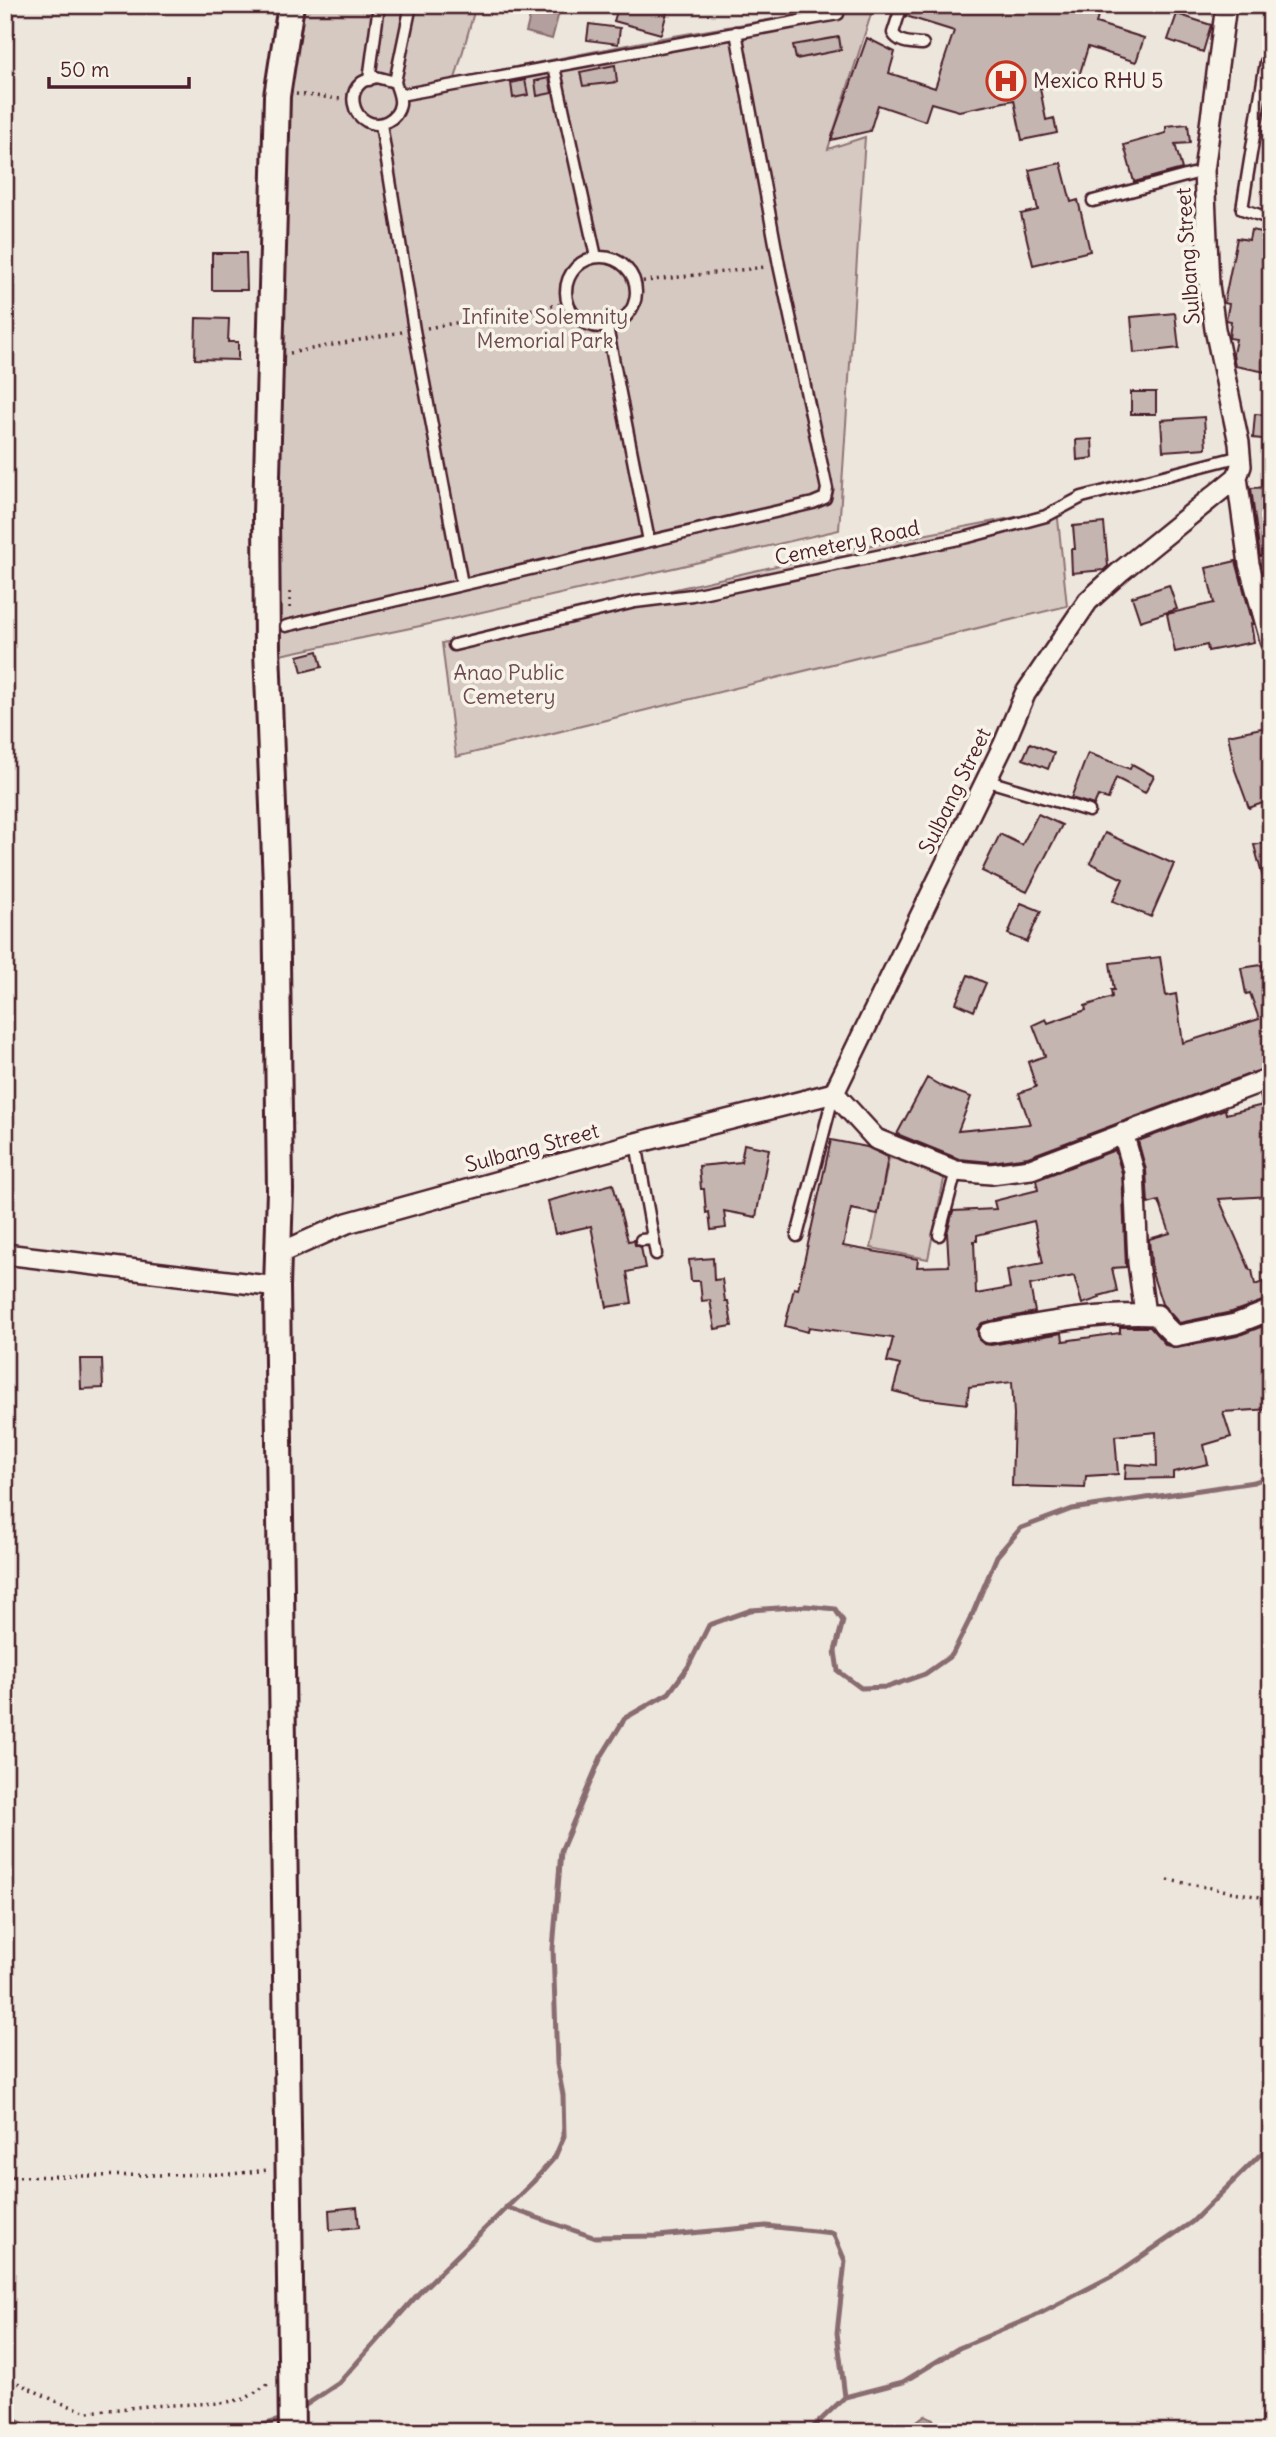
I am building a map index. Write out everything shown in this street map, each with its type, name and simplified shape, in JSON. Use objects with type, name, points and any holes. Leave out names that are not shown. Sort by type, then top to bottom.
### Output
[{"type":"street","points":[[291,5],[277,96],[266,514],[267,662],[276,885],[280,1253],[277,1287],[292,2432]]},
{"type":"street","name":"Sulbang Street","points":[[280,1253],[347,1223],[636,1143],[834,1093],[1026,694],[1088,601],[1121,570],[1237,477],[1241,466],[1209,285],[1204,171],[1226,5]]},
{"type":"street","points":[[1237,477],[1249,564],[1271,643]]},
{"type":"street","points":[[834,1093],[876,1139],[956,1171],[991,1174],[1031,1169],[1271,1078]]},
{"type":"street","points":[[1123,1133],[1134,1171],[1138,1264],[1145,1314]]},
{"type":"street","points":[[5,1254],[277,1287]]},
{"type":"street","points":[[989,1333],[1095,1315],[1145,1314],[1157,1315],[1175,1336],[1235,1324],[1271,1310]]},
{"type":"lane","points":[[369,80],[379,5]]},
{"type":"lane","points":[[395,82],[381,77],[361,83],[356,89],[353,101],[356,111],[364,121],[381,124],[389,121],[397,112],[400,95],[395,82],[411,5]]},
{"type":"lane","points":[[902,5],[893,33],[900,41],[923,44]]},
{"type":"lane","points":[[400,95],[838,14]]},
{"type":"lane","points":[[286,626],[825,498],[827,489],[779,265],[736,32]]},
{"type":"lane","points":[[1271,63],[1266,62],[1242,209],[1271,219]]},
{"type":"lane","points":[[554,68],[596,257]]},
{"type":"lane","points":[[381,124],[414,330],[462,584]]},
{"type":"lane","points":[[1093,201],[1204,171]]},
{"type":"lane","points":[[596,257],[612,258],[628,268],[636,282],[635,304],[629,314],[619,323],[607,327],[581,321],[572,313],[566,295],[567,281],[571,274],[584,261],[596,257]]},
{"type":"lane","points":[[607,327],[649,541]]},
{"type":"lane","name":"Cemetery Road","points":[[454,645],[635,602],[692,595],[968,537],[1046,516],[1082,497],[1241,456]]},
{"type":"lane","points":[[985,780],[1089,811]]},
{"type":"lane","points":[[797,1237],[834,1093]]},
{"type":"lane","points":[[636,1143],[647,1239],[656,1254]]},
{"type":"lane","points":[[939,1235],[956,1171]]},
{"type":"path","points":[[636,282],[779,265]]},
{"type":"path","points":[[1168,1880],[1271,1899]]},
{"type":"path","points":[[5,2177],[231,2174],[287,2168]]},
{"type":"path","points":[[5,2377],[58,2402],[88,2412],[245,2399],[267,2386],[292,2364]]},
{"type":"green space","name":"Infinite Solemnity Memorial Park","points":[[296,5],[476,5],[455,79],[662,38],[855,5],[874,5],[828,149],[865,137],[839,530],[425,625],[280,655],[279,110]]},
{"type":"green space","name":"Anao Public Cemetery","points":[[1057,509],[1067,606],[456,757],[442,643],[845,550]]},
{"type":"green space","points":[[889,1158],[946,1169],[928,1259],[871,1248]]},
{"type":"shaded area","points":[[533,5],[561,5],[552,39],[526,32]]},
{"type":"shaded area","points":[[925,2415],[933,2419],[938,2432],[902,2432]]},
{"type":"building","points":[[619,5],[669,5],[661,34],[614,21]]},
{"type":"building","points":[[909,5],[1102,5],[1096,23],[1144,38],[1136,62],[1088,47],[1076,86],[1040,88],[1046,120],[1054,118],[1057,133],[1022,140],[1014,100],[959,111],[931,103],[925,121],[878,105],[870,131],[831,140],[867,38],[895,52],[889,73],[935,88],[954,31],[906,16]]},
{"type":"building","points":[[1177,14],[1211,25],[1203,52],[1168,40]]},
{"type":"building","points":[[589,24],[620,28],[618,44],[587,40]]},
{"type":"building","points":[[839,37],[841,50],[796,59],[793,45]]},
{"type":"building","points":[[615,65],[617,82],[583,86],[580,72]]},
{"type":"building","points":[[549,78],[552,93],[537,96],[535,81]]},
{"type":"building","points":[[525,80],[528,95],[513,98],[511,83]]},
{"type":"building","points":[[1188,124],[1190,143],[1175,144],[1182,169],[1134,182],[1124,145],[1166,133],[1166,126]]},
{"type":"building","points":[[1061,163],[1071,202],[1078,200],[1090,251],[1033,265],[1021,214],[1038,210],[1029,170]]},
{"type":"building","points":[[1251,230],[1271,234],[1271,326],[1266,351],[1271,352],[1271,373],[1235,366],[1233,354],[1236,339],[1229,338],[1231,321],[1226,320],[1229,304],[1224,303],[1237,238],[1249,240]]},
{"type":"building","points":[[212,253],[246,253],[247,290],[212,290]]},
{"type":"building","points":[[1175,313],[1179,348],[1134,353],[1131,317]]},
{"type":"building","points":[[196,318],[229,319],[228,342],[238,342],[238,360],[195,359]]},
{"type":"building","points":[[1131,392],[1156,392],[1156,414],[1131,414]]},
{"type":"building","points":[[1255,414],[1271,415],[1271,440],[1253,438]]},
{"type":"building","points":[[1204,417],[1206,448],[1163,451],[1161,420]]},
{"type":"building","points":[[1092,439],[1093,458],[1077,460],[1076,440]]},
{"type":"building","points":[[1271,487],[1271,556],[1260,556],[1251,488]]},
{"type":"building","points":[[1104,523],[1108,566],[1104,570],[1072,573],[1071,549],[1075,549],[1073,526]]},
{"type":"building","points":[[1236,561],[1253,624],[1254,642],[1208,651],[1207,645],[1175,652],[1167,614],[1214,603],[1206,568]]},
{"type":"building","points":[[1169,585],[1177,609],[1140,621],[1132,597]]},
{"type":"building","points":[[318,651],[322,667],[302,672],[298,656]]},
{"type":"building","points":[[1271,726],[1271,800],[1249,808],[1235,770],[1228,735]]},
{"type":"building","points":[[1030,743],[1054,753],[1048,769],[1023,759]]},
{"type":"building","points":[[1088,753],[1130,769],[1132,764],[1154,776],[1145,793],[1116,778],[1108,799],[1098,796],[1094,805],[1071,798]]},
{"type":"building","points":[[1038,814],[1062,825],[1027,892],[982,871],[1000,834],[1022,845]]},
{"type":"building","points":[[1105,833],[1174,864],[1151,917],[1113,901],[1123,879],[1090,863]]},
{"type":"building","points":[[1271,841],[1271,889],[1266,889],[1254,845]]},
{"type":"building","points":[[1021,903],[1041,911],[1027,942],[1008,934]]},
{"type":"building","points":[[1160,957],[1166,996],[1176,994],[1183,1043],[1259,1019],[1250,993],[1246,994],[1241,968],[1262,965],[1271,1015],[1271,1066],[1028,1157],[991,1162],[959,1159],[897,1134],[927,1078],[971,1097],[958,1131],[1030,1124],[1019,1093],[1036,1087],[1028,1062],[1045,1056],[1033,1025],[1046,1019],[1048,1023],[1086,1010],[1085,1006],[1112,997],[1111,990],[1114,990],[1110,963]]},
{"type":"building","points":[[968,975],[986,983],[974,1011],[956,1003]]},
{"type":"building","points":[[1271,1091],[1271,1196],[1219,1199],[1252,1270],[1255,1285],[1271,1279],[1271,1298],[1232,1312],[1179,1323],[1162,1304],[1152,1273],[1149,1239],[1170,1233],[1159,1201],[1148,1204],[1146,1170],[1138,1141],[1225,1109],[1226,1114],[1263,1105],[1260,1095]]},
{"type":"building","points":[[831,1140],[867,1147],[888,1157],[878,1214],[851,1209],[843,1246],[918,1259],[917,1267],[949,1266],[947,1233],[953,1211],[996,1209],[994,1201],[1038,1190],[1036,1180],[1115,1150],[1122,1173],[1126,1267],[1112,1268],[1117,1291],[1082,1304],[1074,1276],[1030,1285],[1035,1312],[982,1323],[977,1329],[979,1340],[991,1345],[1062,1333],[1063,1341],[1120,1333],[1120,1327],[1150,1327],[1166,1345],[1177,1348],[1237,1336],[1271,1323],[1271,1409],[1223,1412],[1231,1437],[1204,1445],[1208,1464],[1173,1472],[1173,1478],[1125,1479],[1126,1464],[1157,1466],[1156,1432],[1115,1436],[1118,1474],[1086,1476],[1085,1488],[1012,1486],[1012,1382],[969,1387],[967,1404],[920,1398],[893,1391],[900,1365],[887,1362],[893,1338],[809,1327],[808,1332],[785,1326],[794,1288],[798,1289]],"holes":[[[1034,1221],[1043,1263],[1007,1270],[1010,1288],[976,1294],[974,1241],[977,1241],[977,1235]]]},
{"type":"building","points":[[744,1144],[769,1149],[756,1217],[724,1211],[726,1228],[711,1230],[704,1189],[701,1189],[699,1166],[741,1162]]},
{"type":"building","points":[[613,1184],[628,1241],[634,1240],[635,1245],[641,1247],[645,1268],[627,1272],[632,1303],[607,1307],[591,1226],[555,1234],[548,1201]]},
{"type":"building","points":[[713,1258],[714,1280],[722,1279],[732,1326],[715,1329],[710,1300],[702,1301],[700,1281],[691,1281],[689,1260]]},
{"type":"building","points":[[80,1359],[102,1359],[103,1388],[81,1389]]},
{"type":"building","points":[[357,2207],[359,2227],[330,2230],[329,2210]]},
{"type":"waterway","points":[[300,2409],[339,2383],[420,2292],[533,2182],[555,2157],[564,2136],[563,2095],[557,2064],[553,1949],[561,1851],[601,1757],[625,1718],[669,1693],[688,1667],[709,1625],[751,1610],[806,1606],[835,1609],[843,1621],[835,1651],[838,1671],[861,1688],[888,1687],[925,1674],[952,1655],[997,1556],[1021,1528],[1072,1509],[1254,1482],[1271,1476]]},
{"type":"waterway","points":[[808,2432],[845,2397],[903,2382],[959,2348],[1033,2317],[1116,2274],[1192,2222],[1271,2144]]},
{"type":"waterway","points":[[506,2207],[593,2237],[658,2236],[766,2226],[833,2233],[845,2261],[837,2333],[845,2397]]},
{"type":"waterway","points":[[5,2416],[39,2432]]},
{"type":"waterway","points":[[241,2432],[286,2418]]},
{"type":"place","name":"Mexico RHU 5","points":[[1006,81]]}]
